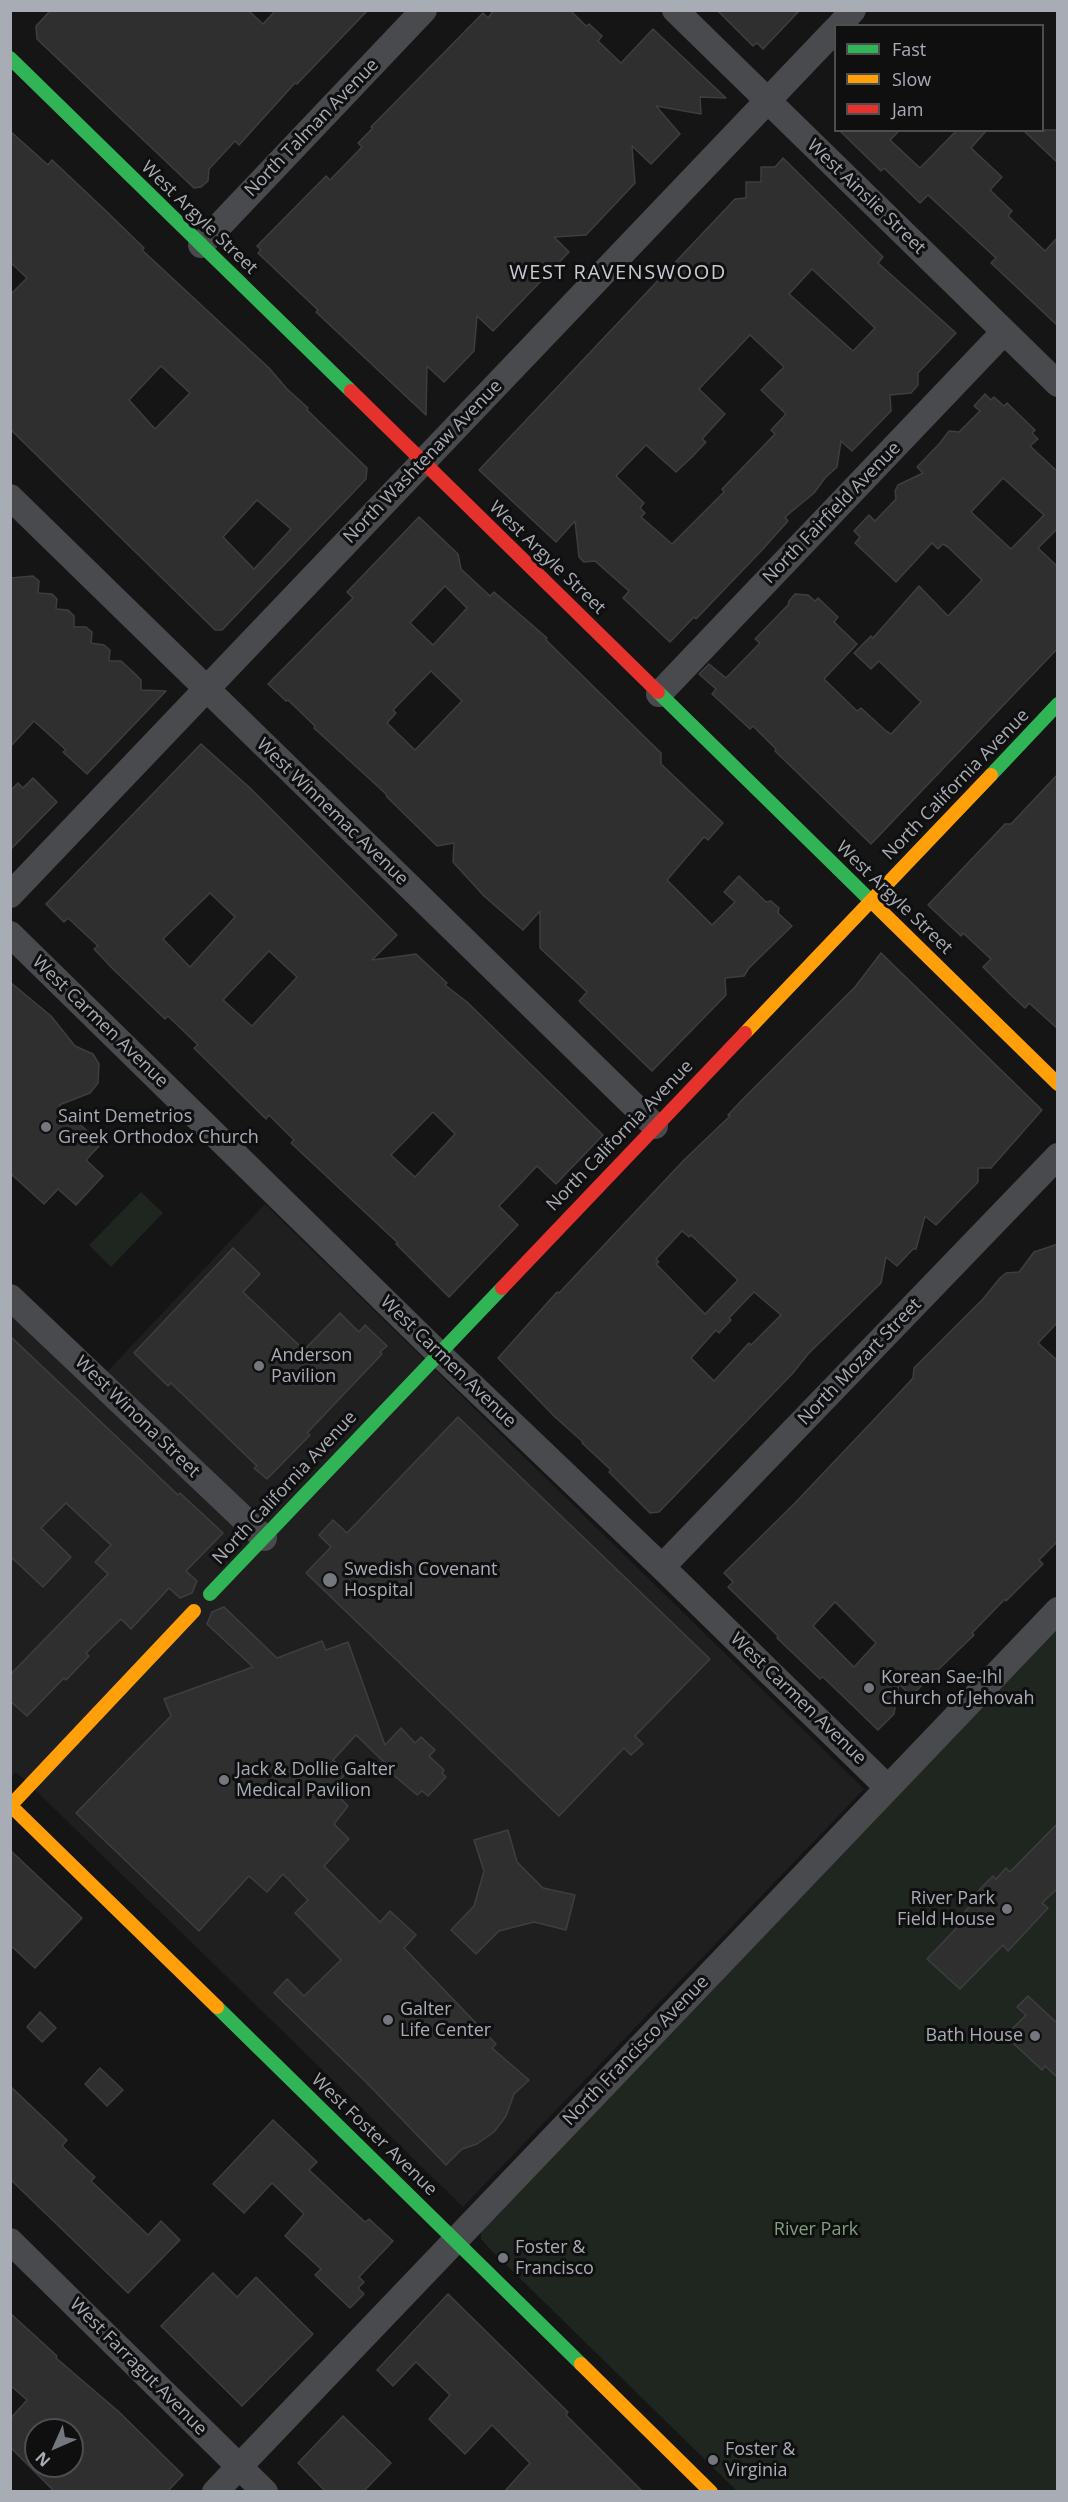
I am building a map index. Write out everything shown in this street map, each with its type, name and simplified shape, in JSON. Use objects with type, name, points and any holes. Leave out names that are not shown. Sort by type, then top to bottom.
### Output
[{"type":"main road","name":"West Argyle Street","points":[[10,58],[1058,1084]]},
{"type":"main road","name":"North California Avenue","points":[[210,1594],[1058,704]]},
{"type":"main road","points":[[11,1806],[194,1611]]},
{"type":"main road","name":"West Foster Avenue","points":[[11,1806],[711,2492]]},
{"type":"street","name":"North Talman Avenue","points":[[201,244],[424,10]]},
{"type":"street","name":"West Ainslie Street","points":[[675,10],[1058,384]]},
{"type":"street","points":[[841,24],[854,10]]},
{"type":"street","name":"North Washtenaw Avenue","points":[[10,895],[834,31]]},
{"type":"street","name":"North Fairfield Avenue","points":[[659,694],[1004,332]]},
{"type":"street","name":"West Winnemac Avenue","points":[[10,497],[655,1126]]},
{"type":"street","name":"West Carmen Avenue","points":[[10,934],[438,1353],[662,1567],[888,1788]]},
{"type":"street","name":"North Mozart Street","points":[[662,1567],[1058,1156]]},
{"type":"street","name":"West Winona Street","points":[[10,1297],[264,1538]]},
{"type":"street","name":"North Francisco Avenue","points":[[215,2492],[1058,1610]]},
{"type":"street","name":"West Farragut Avenue","points":[[10,2241],[265,2492]]},
{"type":"shaded area","name":"Swedish Covenant Hospital","points":[[265,1204],[864,1789],[463,2207],[30,1785],[16,1772],[11,1777],[10,1313],[91,1389]]},
{"type":"green space","points":[[141,1192],[163,1213],[111,1267],[89,1245]]},
{"type":"green space","name":"River Park","points":[[1057,1630],[1057,2491],[737,2491],[488,2247],[481,2239],[481,2230]]},
{"type":"building","points":[[51,10],[248,10],[263,24],[276,10],[368,10],[297,84],[295,83],[239,145],[235,141],[209,169],[208,181],[201,187],[194,188],[37,39],[36,26]]},
{"type":"building","points":[[494,10],[570,10],[586,26],[589,24],[602,36],[598,41],[621,63],[653,29],[726,98],[700,97],[701,114],[656,106],[680,134],[651,164],[632,146],[635,183],[586,235],[554,237],[569,252],[493,331],[477,316],[474,351],[444,382],[427,366],[426,415],[316,312],[318,310],[258,253],[261,250],[257,246],[326,176],[330,180],[362,147],[358,143],[373,128],[371,127],[483,13],[488,18]]},
{"type":"building","points":[[717,10],[800,10],[763,49],[757,43],[753,46]]},
{"type":"building","points":[[1058,130],[1058,163],[1025,132]]},
{"type":"building","points":[[10,131],[48,165],[52,160],[105,210],[144,248],[142,250],[269,368],[308,408],[307,410],[367,468],[366,479],[222,630],[215,630],[10,429],[10,295],[27,278],[10,262]],"holes":[[[161,366],[190,393],[155,429],[129,400]],[[257,500],[291,529],[254,569],[223,537]]]},
{"type":"building","points":[[841,132],[898,132],[890,140],[920,168],[955,132],[985,132],[971,148],[1002,177],[990,190],[1012,211],[1008,216],[1045,251],[1058,237],[1058,326],[991,263],[996,258],[928,195],[920,203],[884,168],[881,171]]},
{"type":"building","points":[[783,158],[883,257],[878,263],[956,333],[918,373],[918,385],[911,393],[890,395],[891,411],[852,451],[841,441],[837,467],[814,493],[785,517],[788,521],[762,550],[696,619],[694,617],[670,642],[623,598],[629,591],[595,561],[584,562],[579,557],[575,521],[556,542],[479,470],[735,199],[746,198],[746,182],[761,182],[761,167],[775,167]],"holes":[[[812,269],[875,328],[853,351],[789,294]],[[750,335],[784,367],[761,390],[786,414],[771,430],[775,434],[722,489],[724,492],[672,544],[641,517],[645,513],[640,508],[644,503],[616,476],[646,445],[676,472],[692,457],[706,442],[702,439],[725,414],[699,389]]]},
{"type":"building","points":[[985,394],[991,400],[994,397],[1004,406],[1007,403],[1035,430],[1032,433],[1038,439],[1030,446],[1058,472],[1058,528],[1038,548],[1058,567],[1058,648],[871,844],[775,751],[776,749],[753,726],[750,729],[712,694],[716,689],[699,674],[709,664],[726,678],[760,643],[755,639],[788,605],[795,594],[808,595],[815,601],[818,598],[838,617],[834,622],[857,644],[824,679],[857,711],[861,708],[891,734],[921,702],[879,661],[871,669],[854,653],[871,636],[873,638],[919,586],[948,616],[982,580],[948,547],[943,544],[938,549],[932,543],[896,582],[855,543],[860,537],[854,531],[869,515],[875,521],[896,499],[895,491],[898,485],[923,473],[917,467],[949,431],[959,432],[980,411],[974,406]],"holes":[[[1003,478],[1044,515],[1011,549],[971,512]]]},
{"type":"building","points":[[419,517],[458,554],[461,569],[490,596],[494,592],[547,638],[546,640],[661,753],[661,764],[723,823],[708,840],[704,837],[667,880],[712,925],[735,902],[724,892],[739,876],[766,902],[771,901],[779,908],[778,913],[792,926],[749,968],[744,976],[725,978],[726,995],[652,1071],[579,1001],[587,992],[540,948],[540,911],[523,930],[484,896],[453,862],[454,843],[437,846],[386,794],[314,728],[315,726],[288,700],[286,701],[268,684],[353,598],[347,592]],"holes":[[[445,586],[467,608],[433,645],[410,623]],[[431,671],[462,701],[415,750],[387,723],[396,713],[393,710]]]},
{"type":"building","points":[[33,576],[39,581],[38,593],[52,594],[57,599],[56,609],[68,610],[74,616],[74,627],[86,627],[92,632],[91,643],[104,645],[110,650],[109,661],[121,661],[141,680],[141,690],[166,691],[87,774],[63,752],[66,750],[34,721],[10,747],[10,578]]},
{"type":"building","points":[[201,744],[250,788],[397,935],[372,960],[416,954],[447,983],[445,985],[467,1002],[603,1135],[556,1184],[537,1166],[499,1206],[518,1225],[449,1297],[396,1244],[398,1243],[291,1143],[294,1140],[269,1115],[266,1119],[194,1048],[198,1045],[168,1016],[165,1019],[114,970],[94,949],[98,946],[68,918],[64,922],[46,904]],"holes":[[[210,893],[235,917],[190,967],[163,939]],[[269,951],[297,977],[252,1026],[223,1000]],[[433,1112],[455,1134],[415,1177],[391,1155]]]},
{"type":"building","points":[[1058,774],[1058,1029],[1029,1003],[1025,1008],[1010,994],[983,967],[991,959],[963,933],[961,936],[928,905],[1005,824],[1011,824]]},
{"type":"building","points":[[33,778],[57,802],[10,850],[10,791],[18,783],[23,788]]},
{"type":"building","points":[[881,953],[1042,1110],[991,1168],[978,1168],[978,1182],[936,1225],[925,1216],[916,1249],[913,1249],[897,1266],[886,1257],[881,1283],[808,1354],[793,1373],[659,1512],[650,1513],[609,1472],[611,1470],[498,1358],[557,1292],[559,1293],[684,1160],[855,987]],"holes":[[[682,1231],[689,1237],[691,1235],[738,1280],[705,1314],[656,1264],[659,1262],[656,1259]],[[754,1292],[781,1315],[751,1345],[749,1343],[714,1381],[691,1358],[716,1330],[719,1333],[731,1320],[729,1318]]]},
{"type":"building","points":[[10,982],[51,1016],[75,1046],[93,1054],[99,1064],[98,1083],[90,1093],[59,1105],[101,1144],[86,1160],[103,1176],[76,1205],[58,1189],[44,1204],[10,1173]]},
{"type":"building","points":[[1058,1244],[1058,1322],[1038,1343],[1058,1361],[1058,1541],[1039,1560],[1043,1564],[1006,1601],[1005,1599],[972,1633],[974,1635],[911,1696],[899,1684],[894,1714],[878,1730],[823,1677],[820,1679],[777,1638],[778,1636],[728,1587],[733,1582],[724,1573],[795,1503],[901,1391],[913,1378],[914,1368],[983,1299],[1000,1278],[1006,1273],[1019,1272],[1034,1252]],"holes":[[[835,1602],[876,1643],[854,1667],[813,1626]]]},
{"type":"building","name":"Anderson Pavilion","points":[[233,1248],[260,1274],[243,1292],[304,1350],[340,1313],[359,1332],[365,1325],[387,1346],[307,1433],[310,1435],[267,1479],[254,1468],[257,1466],[171,1383],[168,1386],[134,1353]]},
{"type":"building","points":[[10,1336],[178,1495],[180,1493],[223,1533],[186,1571],[197,1581],[192,1593],[180,1598],[169,1588],[131,1629],[121,1619],[86,1653],[89,1656],[66,1680],[64,1678],[27,1716],[10,1701],[10,1675],[108,1574],[95,1562],[111,1545],[66,1503],[41,1528],[71,1557],[43,1587],[10,1556]]},
{"type":"building","name":"Swedish Covenant Hospital","points":[[458,1417],[710,1659],[635,1736],[643,1744],[631,1755],[624,1748],[559,1816],[306,1573],[331,1547],[319,1535],[333,1520],[347,1533]]},
{"type":"building","points":[[224,1607],[277,1658],[322,1641],[326,1650],[348,1642],[385,1745],[401,1728],[415,1743],[421,1737],[435,1750],[429,1756],[444,1770],[442,1773],[446,1777],[428,1796],[422,1791],[417,1795],[385,1768],[387,1765],[356,1735],[333,1760],[347,1772],[332,1789],[348,1806],[334,1824],[349,1839],[324,1866],[380,1922],[390,1911],[416,1935],[404,1948],[496,2044],[492,2048],[529,2080],[514,2094],[506,2116],[494,2132],[477,2144],[462,2149],[446,2165],[366,2082],[274,1993],[287,1979],[304,1996],[341,1960],[295,1913],[308,1900],[283,1874],[267,1892],[249,1876],[199,1931],[76,1813],[171,1716],[164,1699],[253,1667],[207,1624],[212,1612]]},
{"type":"building","name":"River Park Field House","points":[[1058,1823],[1058,1888],[1042,1903],[1048,1908],[1008,1951],[1003,1945],[960,1989],[927,1959],[969,1915],[965,1911],[977,1899],[974,1896],[983,1886],[993,1876],[996,1879],[1006,1868],[1010,1872]]},
{"type":"building","points":[[508,1830],[517,1862],[543,1888],[575,1895],[566,1930],[534,1922],[499,1931],[476,1954],[451,1930],[474,1906],[484,1871],[474,1840]]},
{"type":"building","points":[[10,1850],[82,1918],[35,1968],[10,1945]]},
{"type":"building","name":"Bath House","points":[[1028,1996],[1058,2024],[1058,2078],[1045,2066],[1042,2070],[1014,2044],[1017,2040],[1009,2032],[1026,2015],[1017,2007]]},
{"type":"building","points":[[40,2012],[56,2028],[42,2042],[27,2027]]},
{"type":"building","points":[[100,2068],[123,2090],[107,2106],[85,2084]]},
{"type":"building","points":[[10,2086],[67,2140],[62,2146],[95,2177],[91,2181],[148,2235],[161,2221],[180,2240],[128,2293],[10,2179]]},
{"type":"building","points":[[273,2120],[317,2162],[309,2170],[365,2222],[369,2219],[393,2241],[359,2277],[364,2282],[358,2288],[364,2294],[350,2308],[315,2275],[321,2269],[285,2236],[304,2214],[272,2183],[244,2213],[213,2184]]},
{"type":"building","points":[[213,2273],[237,2297],[256,2277],[313,2334],[242,2406],[161,2326]]},
{"type":"building","points":[[448,2294],[568,2412],[566,2415],[643,2492],[504,2492],[530,2463],[492,2425],[465,2454],[429,2419],[450,2395],[416,2362],[393,2386],[377,2370]]},
{"type":"building","points":[[10,2313],[57,2356],[56,2358],[118,2411],[183,2475],[167,2492],[55,2492],[41,2478],[84,2478],[84,2418],[24,2418],[24,2461],[10,2447],[10,2419],[27,2400],[10,2385]]},
{"type":"building","points":[[343,2416],[391,2463],[363,2492],[326,2492],[298,2463]]},
{"type":"traffic: fast","points":[[10,58],[351,391]]},
{"type":"traffic: fast","points":[[658,692],[871,901]]},
{"type":"traffic: fast","points":[[991,775],[1058,704]]},
{"type":"traffic: fast","points":[[210,1594],[502,1288]]},
{"type":"traffic: fast","points":[[217,2007],[581,2364]]},
{"type":"traffic: slow","points":[[745,1033],[991,775]]},
{"type":"traffic: slow","points":[[871,901],[1058,1084]]},
{"type":"traffic: slow","points":[[10,1806],[194,1611]]},
{"type":"traffic: slow","points":[[10,1805],[217,2007]]},
{"type":"traffic: slow","points":[[581,2364],[711,2492]]},
{"type":"traffic: jam","points":[[351,391],[658,692]]},
{"type":"traffic: jam","points":[[502,1288],[745,1033]]},
{"type":"place","name":"Saint Demetrios Greek Orthodox Church","points":[[46,1127]]},
{"type":"place","name":"Anderson Pavilion","points":[[259,1366]]},
{"type":"place","name":"Swedish Covenant Hospital","points":[[330,1580]]},
{"type":"place","name":"Korean Sae-Ihl Church of Jehovah","points":[[869,1688]]},
{"type":"place","name":"Jack & Dollie Galter Medical Pavilion","points":[[224,1780]]},
{"type":"place","name":"River Park Field House","points":[[1007,1909]]},
{"type":"place","name":"Galter Life Center","points":[[388,2020]]},
{"type":"place","name":"Bath House","points":[[1035,2036]]},
{"type":"place","name":"Foster & Francisco","points":[[503,2258]]},
{"type":"place","name":"Foster & Virginia","points":[[713,2460]]},
{"type":"district","name":"WEST RAVENSWOOD","points":[[618,273]]}]
